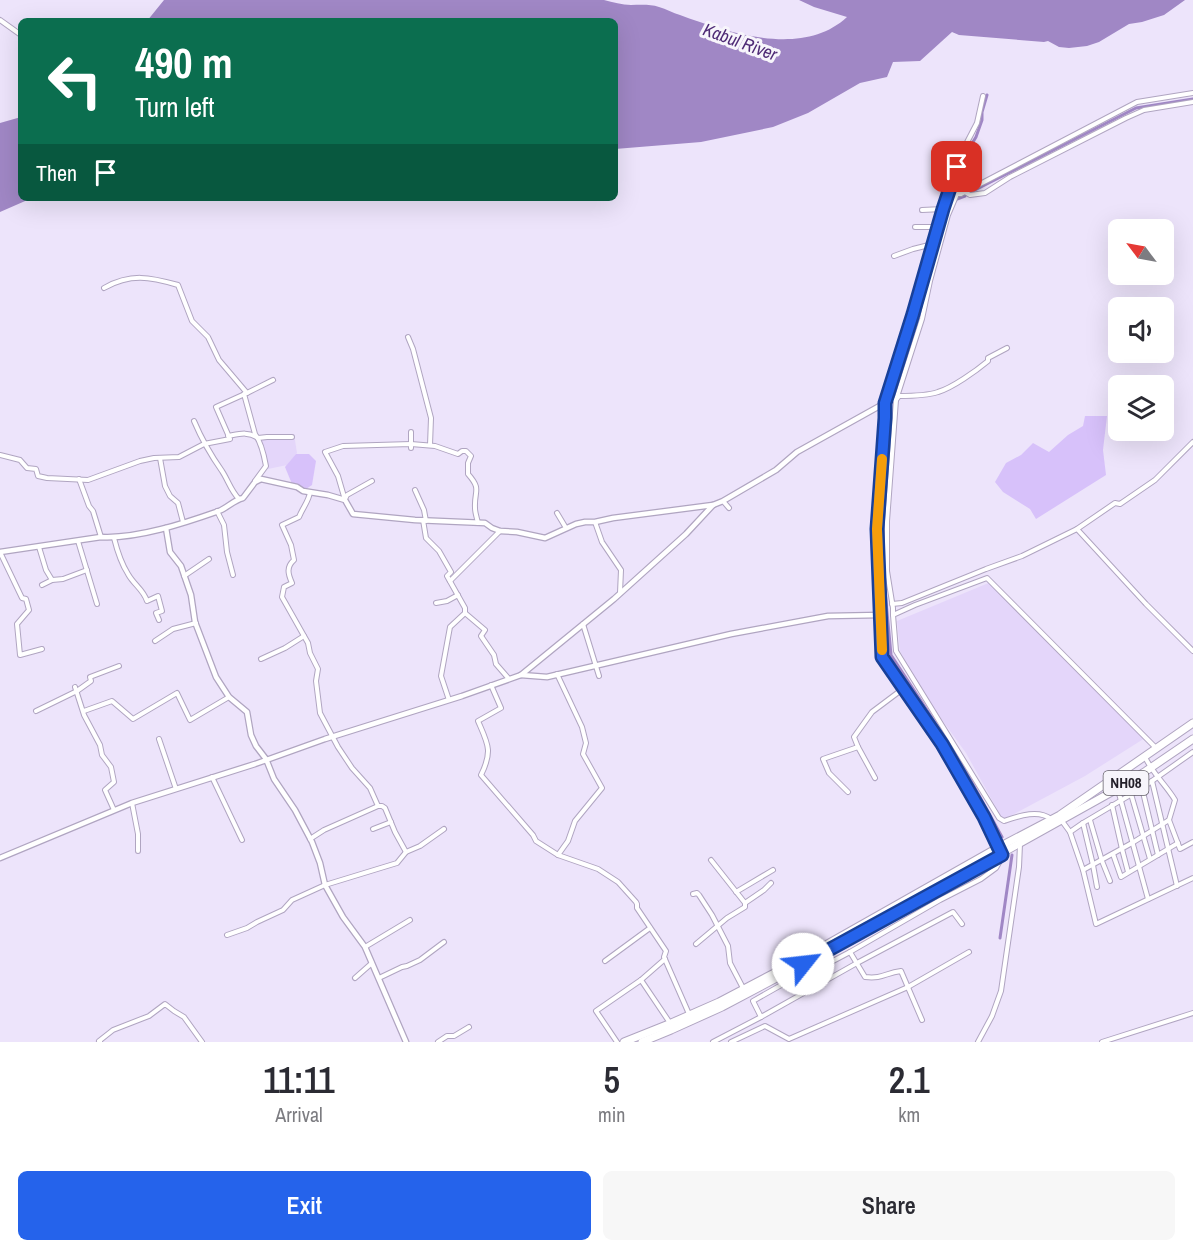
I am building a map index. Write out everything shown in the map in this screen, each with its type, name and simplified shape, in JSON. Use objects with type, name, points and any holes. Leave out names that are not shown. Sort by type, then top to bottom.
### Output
[{"type":"highway","name":"NH08","points":[[642,1042],[722,1007],[1020,844],[1057,821],[1193,723]]},
{"type":"highway","name":"NH08","points":[[624,1042],[744,989],[1000,853],[1117,789],[1193,739]]},
{"type":"street","points":[[0,20],[18,33]]},
{"type":"street","points":[[1193,93],[1137,102],[965,192],[957,194],[948,215],[922,318],[896,400],[887,521],[887,571],[896,651],[999,818],[1004,820],[1025,815],[1045,814],[1070,832],[1083,870],[1096,924],[1193,878]]},
{"type":"street","points":[[761,1017],[753,1001],[806,971],[814,971],[850,952],[981,879],[996,868],[1001,859],[984,817],[942,744],[882,657],[877,529],[885,400],[954,173],[977,123],[983,96]]},
{"type":"street","points":[[965,192],[970,195],[984,193],[1096,132],[1144,110],[1193,102]]},
{"type":"street","points":[[922,210],[943,209]]},
{"type":"street","points":[[915,227],[938,226]]},
{"type":"street","points":[[894,256],[933,243]]},
{"type":"street","points":[[42,649],[20,655],[17,624],[29,610],[26,599],[22,598],[0,552],[101,537],[135,535],[166,528],[221,510],[243,498],[266,466],[245,393],[219,360],[208,337],[192,321],[178,285],[155,279],[139,278],[124,279],[104,288]]},
{"type":"street","points":[[408,337],[431,418],[430,445]]},
{"type":"street","points":[[478,523],[475,506],[477,490],[475,482],[468,474],[468,463],[471,456],[466,451],[458,454],[430,445],[343,446],[325,453],[338,476],[345,500],[353,514],[424,520],[478,523],[485,523],[500,531],[545,538],[585,522],[713,505],[723,501],[776,470],[797,452],[885,400],[896,400],[899,396],[919,396],[940,392],[980,368],[988,361],[988,358],[1007,348]]},
{"type":"street","points":[[0,455],[20,460],[27,468],[36,469],[38,476],[77,480],[88,480],[140,461],[179,457],[204,444],[230,439],[216,407],[273,380]]},
{"type":"street","points":[[194,422],[204,444],[239,499]]},
{"type":"street","points":[[411,432],[411,446]]},
{"type":"street","points":[[228,436],[244,433],[258,438],[292,437]]},
{"type":"street","points":[[892,604],[902,603],[1022,556],[1077,529],[1115,503],[1120,504],[1155,480],[1193,442]]},
{"type":"street","points":[[160,458],[165,486],[170,496],[178,503],[183,522]]},
{"type":"street","points":[[79,479],[101,537]]},
{"type":"street","points":[[255,482],[261,479],[268,480],[297,487],[303,491],[345,500]]},
{"type":"street","points":[[345,500],[347,495],[372,481]]},
{"type":"street","points":[[415,490],[424,510],[426,538],[440,551],[451,572],[447,576],[465,608],[465,613],[485,630],[481,636],[494,655],[496,664],[510,680]]},
{"type":"street","points":[[310,492],[300,517],[282,525],[291,545],[294,560],[289,564],[288,573],[291,583],[284,587],[282,597],[310,647],[310,653],[318,669],[316,681],[320,714],[352,768],[370,788],[378,806]]},
{"type":"street","points":[[723,501],[729,508]]},
{"type":"street","points":[[0,858],[132,803],[522,675],[620,593],[686,534],[713,505]]},
{"type":"street","points":[[217,511],[224,525],[226,552],[233,575]]},
{"type":"street","points":[[557,513],[566,528]]},
{"type":"street","points":[[595,522],[602,542],[621,570],[620,593]]},
{"type":"street","points":[[166,528],[170,552],[181,566],[191,595],[196,623],[216,677],[229,697],[247,712],[251,735],[256,746],[266,759],[274,779],[295,810],[310,839],[320,863],[325,885],[343,917],[365,947],[406,1042]]},
{"type":"street","points":[[1077,529],[1193,651]]},
{"type":"street","points":[[450,581],[500,531]]},
{"type":"street","points":[[114,538],[128,575],[144,593],[147,602],[158,596],[162,611],[156,613],[159,620]]},
{"type":"street","points":[[78,541],[97,604]]},
{"type":"street","points":[[39,547],[46,570],[52,579]]},
{"type":"street","points":[[184,576],[209,559]]},
{"type":"street","points":[[42,585],[52,579],[63,579],[87,570]]},
{"type":"street","points":[[893,615],[987,578],[1157,749]]},
{"type":"street","points":[[436,603],[447,601],[458,595]]},
{"type":"street","points":[[449,700],[441,676],[450,627],[465,613]]},
{"type":"street","points":[[522,675],[547,677],[730,634],[828,616],[881,615]]},
{"type":"street","points":[[155,641],[174,629],[196,623]]},
{"type":"street","points":[[583,624],[599,676]]},
{"type":"street","points":[[261,659],[304,636]]},
{"type":"street","points":[[36,711],[91,681],[90,677],[119,666]]},
{"type":"street","points":[[558,674],[582,727],[586,743],[583,754],[602,788],[575,821],[568,841],[558,855]]},
{"type":"street","points":[[491,685],[501,708],[478,721],[489,745],[487,762],[481,774],[534,835],[536,841],[558,855],[598,869],[618,882],[636,902],[637,908],[666,951],[664,957],[689,1015]]},
{"type":"street","points":[[875,778],[854,737],[872,712],[904,688]]},
{"type":"street","points":[[76,689],[84,715],[100,745],[102,755],[111,767],[114,782],[105,790],[114,810]]},
{"type":"street","points":[[84,711],[112,701],[133,718],[177,693],[190,720],[229,697]]},
{"type":"street","points":[[159,739],[176,790]]},
{"type":"street","points":[[848,792],[829,773],[823,759],[858,747]]},
{"type":"street","points":[[1070,832],[1142,788],[1193,752]]},
{"type":"street","points":[[1145,757],[1150,768],[1175,800],[1169,820],[1180,849],[1193,842]]},
{"type":"street","points":[[212,777],[242,840]]},
{"type":"street","points":[[1152,781],[1177,886]]},
{"type":"street","points":[[1142,788],[1158,855]]},
{"type":"street","points":[[1117,789],[1148,899]]},
{"type":"street","points":[[1131,794],[1150,860]]},
{"type":"street","points":[[132,803],[138,834],[138,851]]},
{"type":"street","points":[[1112,805],[1128,872]]},
{"type":"street","points":[[310,839],[324,830],[382,806],[406,852]]},
{"type":"street","points":[[1090,820],[1110,881]]},
{"type":"street","points":[[1083,870],[1169,820]]},
{"type":"street","points":[[373,829],[391,822]]},
{"type":"street","points":[[1083,823],[1097,887]]},
{"type":"street","points":[[227,935],[283,910],[292,900],[325,885],[397,863],[406,852],[420,846],[444,829]]},
{"type":"street","points":[[1113,854],[1121,877],[1178,843]]},
{"type":"street","points":[[978,1042],[992,1016],[1000,991],[1019,867],[1020,844]]},
{"type":"street","points":[[711,860],[745,903]]},
{"type":"street","points":[[736,892],[773,870]]},
{"type":"street","points":[[696,944],[736,911],[745,907],[745,903],[771,883]]},
{"type":"street","points":[[693,894],[699,895],[718,926],[728,946],[730,963],[744,989]]},
{"type":"street","points":[[712,1042],[953,912],[962,924]]},
{"type":"street","points":[[365,947],[410,921]]},
{"type":"street","points":[[605,961],[650,928]]},
{"type":"street","points":[[379,978],[420,960],[444,942]]},
{"type":"street","points":[[850,952],[866,976],[881,977],[901,971],[922,1020]]},
{"type":"street","points":[[731,1042],[765,1026],[789,1039],[908,987],[969,952]]},
{"type":"street","points":[[617,1042],[596,1011],[641,980],[665,959]]},
{"type":"street","points":[[355,978],[372,963]]},
{"type":"street","points":[[641,980],[670,1023]]},
{"type":"street","points":[[100,1042],[113,1030],[149,1016],[165,1004],[184,1017],[202,1042]]},
{"type":"street","points":[[1102,1042],[1193,1013]]},
{"type":"street","points":[[440,1041],[469,1027]]},
{"type":"shaded area","points":[[1085,416],[1107,416],[1103,450],[1106,475],[1036,519],[1030,509],[1003,492],[995,482],[1006,463],[1021,455],[1033,443],[1049,452],[1068,435],[1083,426]]},
{"type":"shaded area","points":[[294,434],[297,453],[287,465],[268,469],[260,438]]},
{"type":"shaded area","points":[[296,454],[309,454],[316,461],[312,485],[306,489],[292,484],[285,467]]},
{"type":"shaded area","points":[[991,582],[1145,738],[1085,776],[1003,820],[966,753],[918,687],[900,651],[897,621]]},
{"type":"water","name":"Kabul River","points":[[164,0],[604,0],[656,6],[721,29],[765,38],[788,39],[809,37],[829,29],[847,17],[799,0],[1185,0],[1164,15],[1129,24],[1099,42],[1087,46],[1059,47],[1048,41],[959,35],[952,32],[920,61],[893,62],[887,77],[860,83],[808,113],[773,127],[701,142],[618,149],[618,18],[149,18]]},
{"type":"water","points":[[18,118],[18,201],[25,201],[0,212],[0,123]]},
{"type":"waterway","points":[[987,95],[976,137],[964,157],[892,397],[889,413],[882,536],[891,655],[959,759],[1002,837]]},
{"type":"waterway","points":[[971,192],[1136,108],[1193,99]]},
{"type":"waterway","points":[[957,199],[965,196]]},
{"type":"waterway","points":[[1000,938],[1012,855]]},
{"type":"slow traffic","points":[[882,459],[877,529],[882,650]]},
{"type":"route","points":[[803,964],[1002,855],[984,817],[942,744],[882,657],[877,529],[885,403],[957,167]]}]
